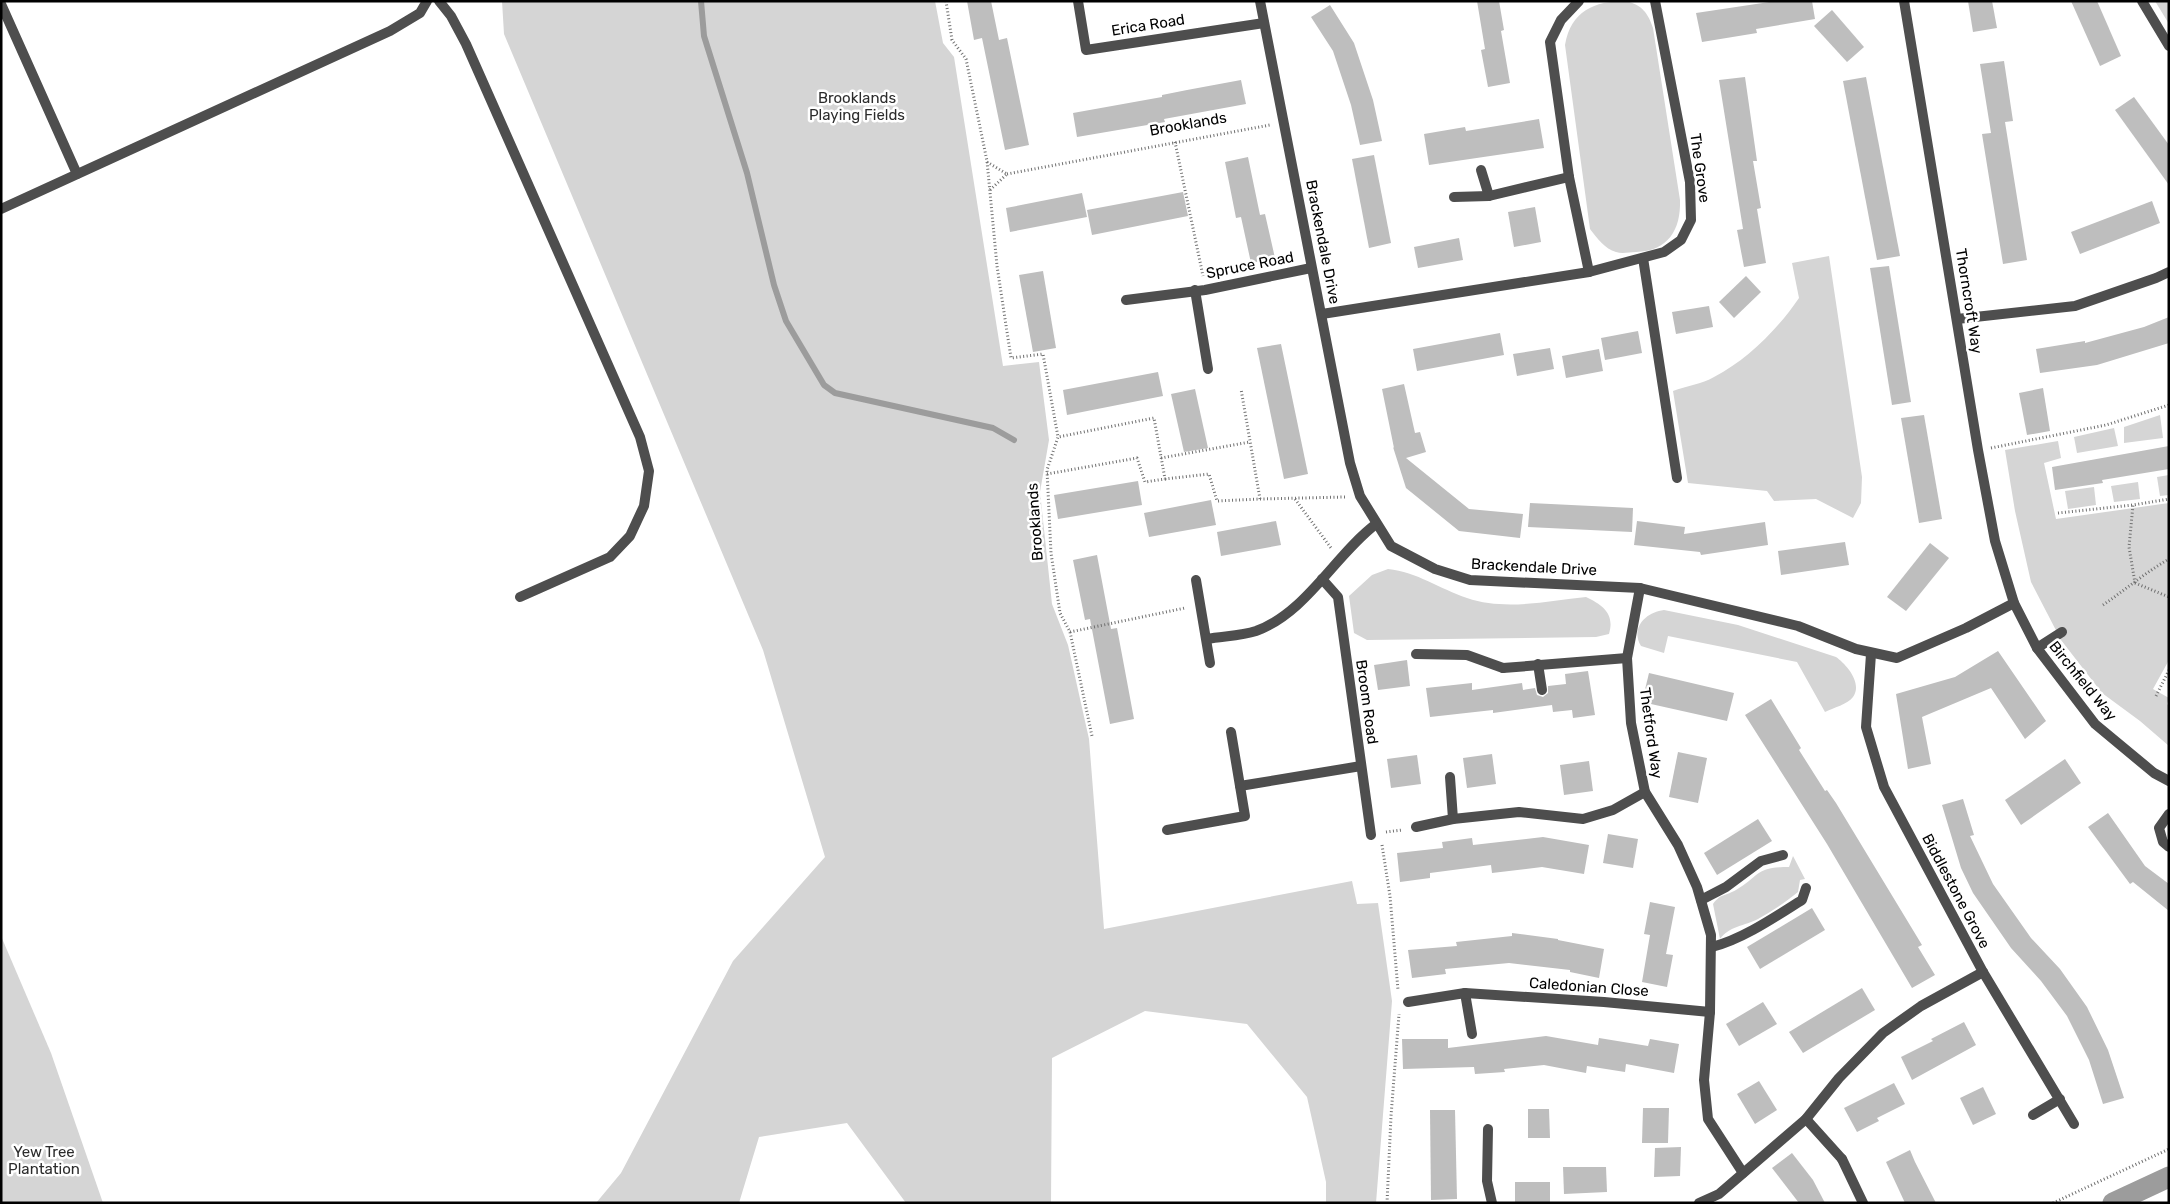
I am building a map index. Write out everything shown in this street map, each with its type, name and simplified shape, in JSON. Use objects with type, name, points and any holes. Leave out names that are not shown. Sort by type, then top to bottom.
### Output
[{"type":"street","points":[[1,209],[390,31],[420,13],[427,1]]},
{"type":"street","points":[[439,1],[451,16],[470,54],[640,437],[649,471],[644,506],[630,536],[610,557],[520,597]]},
{"type":"street","name":"Erica Road","points":[[1078,1],[1086,50],[1264,23]]},
{"type":"street","name":"Brackendale Drive","points":[[1260,1],[1350,462],[1360,496],[1391,546],[1435,569],[1470,580],[1640,588],[1798,626],[1871,654],[1897,658],[1966,628],[2014,603]]},
{"type":"street","points":[[1579,1],[1561,20],[1550,42],[1569,177],[1589,272]]},
{"type":"street","name":"The Grove","points":[[1322,314],[1589,272],[1664,252],[1682,240],[1691,220],[1690,182],[1655,1]]},
{"type":"street","name":"Thorncroft Way","points":[[1904,1],[1978,450],[1995,541],[2014,603]]},
{"type":"street","points":[[2142,1],[2169,46]]},
{"type":"street","points":[[1,4],[77,174]]},
{"type":"street","points":[[1480,170],[1489,196]]},
{"type":"street","points":[[1454,196],[1489,196],[1569,177]]},
{"type":"street","points":[[1643,258],[1677,478]]},
{"type":"street","name":"Spruce Road","points":[[1126,300],[1200,290],[1311,268]]},
{"type":"street","points":[[1957,319],[2075,306],[2169,272]]},
{"type":"street","name":"Spruce Road","points":[[1200,290],[1208,369]]},
{"type":"street","points":[[1207,639],[1256,631],[1289,612],[1364,533],[1376,524]]},
{"type":"street","name":"Broom Road","points":[[1322,579],[1338,597],[1371,835]]},
{"type":"street","points":[[1196,580],[1210,663]]},
{"type":"street","name":"Thetford Way","points":[[1640,588],[1627,658],[1631,723],[1645,792],[1678,845],[1697,887],[1711,935],[1710,1012],[1704,1080],[1708,1119],[1743,1173]]},
{"type":"street","name":"Birchfield Way","points":[[2014,603],[2037,648],[2095,724],[2154,773],[2169,781]]},
{"type":"street","points":[[2037,648],[2062,632]]},
{"type":"street","points":[[1416,654],[1467,655],[1502,668],[1627,658]]},
{"type":"street","name":"Biddlestone Grove","points":[[1871,654],[1866,728],[1884,787],[1983,972],[2074,1124]]},
{"type":"street","points":[[1538,664],[1542,690]]},
{"type":"street","points":[[1167,830],[1245,816],[1231,732]]},
{"type":"street","points":[[1240,786],[1361,766]]},
{"type":"street","points":[[1450,776],[1453,818]]},
{"type":"street","points":[[1416,827],[1453,818],[1519,812],[1583,819],[1613,810],[1645,792]]},
{"type":"street","points":[[2169,814],[2159,828],[2163,842],[2169,847]]},
{"type":"street","points":[[1701,900],[1726,887],[1761,861],[1783,855]]},
{"type":"street","points":[[1712,947],[1726,943],[1735,936],[1755,929],[1802,900],[1806,888]]},
{"type":"street","points":[[1699,1203],[1719,1194],[1806,1119],[1839,1078],[1883,1033],[1921,1006],[1983,972]]},
{"type":"street","points":[[1465,993],[1472,1034]]},
{"type":"street","name":"Caledonian Close","points":[[1408,1002],[1465,993],[1604,1002],[1710,1012]]},
{"type":"street","points":[[2033,1115],[2060,1099]]},
{"type":"street","points":[[1806,1119],[1842,1159],[1863,1203]]},
{"type":"street","points":[[1488,1129],[1487,1181],[1492,1203]]},
{"type":"path","name":"Brooklands","points":[[946,1],[952,40],[966,59],[986,161],[997,266],[1011,358],[1043,354],[1058,437],[1047,474],[1050,553],[1060,613],[1070,632],[1092,736]]},
{"type":"path","name":"Brooklands","points":[[1007,174],[1285,122]]},
{"type":"path","points":[[1175,142],[1200,290]]},
{"type":"path","points":[[986,161],[1007,174],[990,190]]},
{"type":"path","points":[[1241,389],[1260,499]]},
{"type":"path","points":[[1978,450],[2106,425],[2169,405]]},
{"type":"path","points":[[1058,437],[1154,418],[1164,479]]},
{"type":"path","points":[[1161,458],[1250,442]]},
{"type":"path","points":[[1047,474],[1137,458],[1145,482],[1209,474],[1218,501],[1360,496]]},
{"type":"path","points":[[1295,498],[1339,560]]},
{"type":"path","points":[[2058,513],[2169,499]]},
{"type":"path","points":[[2133,505],[2129,547],[2135,583]]},
{"type":"path","points":[[2103,604],[2169,559]]},
{"type":"path","points":[[2135,583],[2169,597]]},
{"type":"path","points":[[1070,632],[1200,604]]},
{"type":"path","points":[[2156,696],[2169,670]]},
{"type":"path","points":[[1371,835],[1416,827]]},
{"type":"path","points":[[1371,835],[1381,839],[1390,896],[1399,994]]},
{"type":"path","points":[[1388,1203],[1391,1116],[1399,1013]]},
{"type":"path","points":[[2053,1203],[2169,1149]]},
{"type":"green space","name":"Brooklands Playing Fields","points":[[502,1],[935,1],[943,43],[954,57],[1003,366],[1039,362],[1049,440],[1040,492],[1052,604],[1068,645],[1089,739],[1104,929],[1352,881],[1357,904],[1378,903],[1392,1001],[1376,1203],[1326,1203],[1326,1182],[1307,1097],[1247,1024],[1145,1011],[1052,1058],[1051,1203],[906,1203],[847,1123],[759,1137],[739,1203],[596,1203],[621,1173],[733,961],[825,857],[763,650],[504,34]]},
{"type":"green space","points":[[1626,1],[1644,10],[1653,28],[1680,200],[1680,211],[1675,229],[1670,237],[1657,248],[1647,251],[1621,253],[1612,251],[1605,246],[1590,229],[1565,45],[1573,24],[1578,16],[1586,10],[1604,3]]},
{"type":"green space","points":[[2155,1],[2169,1],[2169,24]]},
{"type":"green space","points":[[1829,256],[1862,477],[1861,503],[1853,518],[1816,499],[1774,501],[1767,491],[1688,483],[1673,391],[1709,379],[1726,370],[1750,353],[1782,321],[1799,298],[1792,263]]},
{"type":"green space","points":[[2160,415],[2163,438],[2124,443],[2124,427]]},
{"type":"green space","points":[[2114,428],[2118,446],[2077,453],[2074,437]]},
{"type":"green space","points":[[2058,441],[2061,458],[2044,463],[2056,519],[2169,503],[2169,660],[2153,689],[2169,698],[2167,704],[2169,706],[2169,746],[2140,721],[2102,693],[2061,640],[2031,582],[2015,511],[2005,450]]},
{"type":"green space","points":[[2169,475],[2169,495],[2160,496],[2157,477]]},
{"type":"green space","points":[[2138,482],[2140,499],[2114,502],[2111,486]]},
{"type":"green space","points":[[2094,487],[2096,505],[2068,509],[2065,491]]},
{"type":"green space","points":[[1388,569],[1409,574],[1481,602],[1526,604],[1586,597],[1598,603],[1606,611],[1610,621],[1609,634],[1596,637],[1367,640],[1354,633],[1349,596],[1372,575]]},
{"type":"green space","points":[[1664,610],[1738,625],[1836,657],[1852,674],[1855,680],[1856,692],[1848,702],[1825,712],[1797,662],[1668,636],[1664,653],[1641,646],[1637,633],[1642,622],[1651,614]]},
{"type":"green space","points":[[1793,856],[1805,879],[1800,880],[1798,892],[1768,913],[1728,931],[1720,939],[1713,904],[1716,900],[1744,885],[1764,870],[1789,867]]},
{"type":"green space","name":"Yew Tree Plantation","points":[[1,936],[51,1053],[103,1203],[1,1203]]},
{"type":"building","points":[[967,1],[991,1],[999,40],[1007,38],[1029,145],[1005,150],[982,38],[974,40]]},
{"type":"building","points":[[1477,1],[1499,1],[1504,30],[1501,31],[1510,83],[1488,87],[1481,50],[1485,49]]},
{"type":"building","points":[[1776,1],[1812,1],[1815,19],[1756,29],[1757,33],[1702,42],[1696,13]]},
{"type":"building","points":[[1968,1],[1992,1],[1997,28],[1973,32]]},
{"type":"building","points":[[2071,1],[2097,1],[2121,56],[2100,66]]},
{"type":"building","points":[[1330,5],[1354,43],[1373,100],[1382,141],[1360,145],[1351,105],[1333,51],[1311,17]]},
{"type":"building","points":[[1832,10],[1864,47],[1847,62],[1814,26]]},
{"type":"building","points":[[2004,61],[2013,121],[2005,122],[2027,260],[2003,264],[1982,134],[1991,133],[1980,64]]},
{"type":"building","points":[[1745,77],[1757,161],[1753,161],[1761,208],[1757,209],[1766,263],[1744,267],[1737,230],[1743,229],[1719,80]]},
{"type":"building","points":[[1866,77],[1900,256],[1877,260],[1843,81]]},
{"type":"building","points":[[1241,80],[1246,104],[1164,119],[1165,122],[1077,137],[1073,113]]},
{"type":"building","points":[[2134,97],[2169,145],[2169,185],[2115,110]]},
{"type":"building","points":[[1539,119],[1544,148],[1429,165],[1424,134],[1465,127],[1466,131]]},
{"type":"building","points":[[1374,155],[1391,243],[1369,248],[1352,159]]},
{"type":"building","points":[[1248,157],[1260,215],[1265,214],[1275,258],[1251,263],[1241,217],[1236,218],[1225,162]]},
{"type":"building","points":[[1183,192],[1188,216],[1092,235],[1087,210]]},
{"type":"building","points":[[1082,193],[1087,217],[1010,232],[1006,208]]},
{"type":"building","points":[[2152,201],[2160,223],[2080,254],[2071,232]]},
{"type":"building","points":[[1535,207],[1541,242],[1514,247],[1508,212]]},
{"type":"building","points":[[1459,238],[1463,260],[1418,268],[1414,247]]},
{"type":"building","points":[[1889,266],[1911,402],[1892,405],[1870,268]]},
{"type":"building","points":[[1043,271],[1056,348],[1033,352],[1019,275]]},
{"type":"building","points":[[1746,276],[1761,292],[1734,318],[1719,302]]},
{"type":"building","points":[[1709,306],[1713,327],[1676,334],[1672,312]]},
{"type":"building","points":[[2169,317],[2169,343],[2097,365],[2040,373],[2036,349],[2085,341],[2085,343],[2144,327]]},
{"type":"building","points":[[1638,331],[1642,353],[1605,360],[1601,338]]},
{"type":"building","points":[[1500,333],[1504,355],[1417,371],[1413,349]]},
{"type":"building","points":[[1281,344],[1308,474],[1284,479],[1257,348]]},
{"type":"building","points":[[1550,348],[1554,369],[1517,376],[1513,354]]},
{"type":"building","points":[[1599,349],[1603,371],[1566,378],[1562,356]]},
{"type":"building","points":[[1158,372],[1163,396],[1067,415],[1063,390]]},
{"type":"building","points":[[1404,384],[1415,433],[1420,432],[1426,452],[1406,458],[1469,509],[1523,514],[1520,538],[1459,531],[1406,488],[1393,447],[1382,389]]},
{"type":"building","points":[[2043,388],[2050,431],[2027,435],[2019,393]]},
{"type":"building","points":[[1195,389],[1208,448],[1184,452],[1171,394]]},
{"type":"building","points":[[1924,415],[1942,519],[1919,523],[1901,418]]},
{"type":"building","points":[[2169,446],[2169,469],[2102,480],[2103,483],[2055,490],[2052,467]]},
{"type":"building","points":[[1138,481],[1142,505],[1058,519],[1054,495]]},
{"type":"building","points":[[1211,500],[1216,525],[1149,537],[1144,513]]},
{"type":"building","points":[[1530,503],[1633,508],[1632,532],[1528,527]]},
{"type":"building","points":[[1276,521],[1281,545],[1221,556],[1217,532]]},
{"type":"building","points":[[1637,521],[1685,527],[1684,534],[1765,522],[1768,545],[1701,555],[1700,552],[1634,545]]},
{"type":"building","points":[[1845,542],[1849,565],[1781,575],[1778,551]]},
{"type":"building","points":[[1930,543],[1949,558],[1906,611],[1887,597]]},
{"type":"building","points":[[1097,555],[1111,629],[1117,628],[1134,719],[1110,724],[1090,619],[1085,620],[1073,560]]},
{"type":"building","points":[[1998,651],[2046,721],[2025,739],[1991,688],[1922,717],[1931,764],[1908,769],[1896,694],[1955,677]]},
{"type":"building","points":[[1407,660],[1410,686],[1378,690],[1374,665]]},
{"type":"building","points":[[1588,671],[1595,715],[1573,718],[1572,710],[1553,712],[1552,705],[1493,713],[1493,710],[1430,717],[1426,688],[1472,683],[1472,690],[1522,683],[1523,690],[1535,688],[1537,695],[1543,697],[1548,693],[1548,686],[1566,684],[1565,674]]},
{"type":"building","points":[[1649,673],[1734,693],[1727,721],[1642,702]]},
{"type":"building","points":[[1771,699],[1801,748],[1799,750],[1825,791],[1827,790],[1836,803],[1922,945],[1918,947],[1935,975],[1912,988],[1827,844],[1745,715]]},
{"type":"building","points":[[1678,752],[1707,758],[1698,803],[1669,797]]},
{"type":"building","points":[[1492,754],[1496,784],[1467,788],[1463,758]]},
{"type":"building","points":[[1417,755],[1421,784],[1391,788],[1387,759]]},
{"type":"building","points":[[2065,759],[2081,783],[2021,825],[2005,800]]},
{"type":"building","points":[[1589,761],[1593,791],[1564,795],[1560,765]]},
{"type":"building","points":[[1963,799],[1974,835],[1970,836],[1993,884],[2031,938],[2060,969],[2087,1007],[2108,1050],[2124,1098],[2103,1104],[2089,1060],[2067,1016],[2041,981],[2011,948],[1973,893],[1961,868],[1942,805]]},
{"type":"building","points":[[2108,813],[2145,866],[2169,884],[2169,911],[2133,882],[2130,884],[2088,827]]},
{"type":"building","points":[[1758,819],[1772,841],[1717,875],[1704,853]]},
{"type":"building","points":[[1608,834],[1638,839],[1633,868],[1603,863]]},
{"type":"building","points":[[1543,837],[1589,845],[1584,874],[1542,867],[1492,873],[1491,865],[1430,873],[1430,878],[1400,882],[1397,853],[1443,848],[1442,842],[1472,838],[1473,845]]},
{"type":"building","points":[[1650,902],[1675,907],[1666,954],[1673,955],[1667,987],[1642,982],[1650,935],[1644,934]]},
{"type":"building","points":[[1812,908],[1825,930],[1760,969],[1747,947]]},
{"type":"building","points":[[1512,933],[1558,939],[1604,949],[1599,978],[1570,972],[1570,970],[1509,963],[1445,969],[1446,974],[1412,978],[1408,950],[1457,946],[1456,942],[1512,936]]},
{"type":"building","points":[[1862,988],[1875,1010],[1803,1053],[1789,1032]]},
{"type":"building","points":[[1763,1002],[1777,1024],[1739,1046],[1726,1024]]},
{"type":"building","points":[[1964,1022],[1976,1045],[1912,1080],[1901,1057],[1933,1041],[1931,1039]]},
{"type":"building","points":[[1546,1036],[1598,1045],[1599,1038],[1648,1046],[1650,1039],[1679,1044],[1674,1073],[1626,1064],[1625,1072],[1587,1066],[1586,1073],[1544,1065],[1504,1069],[1505,1072],[1475,1074],[1474,1067],[1403,1069],[1402,1039],[1448,1039],[1448,1048]]},
{"type":"building","points":[[1759,1081],[1777,1110],[1755,1124],[1737,1094]]},
{"type":"building","points":[[1894,1083],[1905,1104],[1877,1118],[1879,1121],[1857,1132],[1844,1108]]},
{"type":"building","points":[[1983,1087],[1996,1114],[1973,1125],[1960,1098]]},
{"type":"building","points":[[1643,1108],[1669,1108],[1668,1143],[1642,1143]]},
{"type":"building","points":[[1528,1109],[1549,1109],[1550,1138],[1528,1138]]},
{"type":"building","points":[[1430,1110],[1455,1110],[1457,1199],[1431,1200]]},
{"type":"building","points":[[1681,1147],[1680,1176],[1654,1177],[1655,1148]]},
{"type":"building","points":[[1910,1150],[1936,1203],[1905,1203],[1886,1162]]},
{"type":"building","points":[[1792,1153],[1813,1180],[1825,1203],[1799,1203],[1772,1168]]},
{"type":"building","points":[[1563,1167],[1606,1167],[1607,1192],[1564,1194]]},
{"type":"building","points":[[1515,1182],[1550,1182],[1550,1203],[1515,1203]]},
{"type":"waterway","points":[[701,1],[704,36],[747,173],[774,285],[786,321],[824,385],[835,393],[993,428],[1014,440]]},
{"type":"waterway","points":[[2113,1203],[2169,1177]]}]
